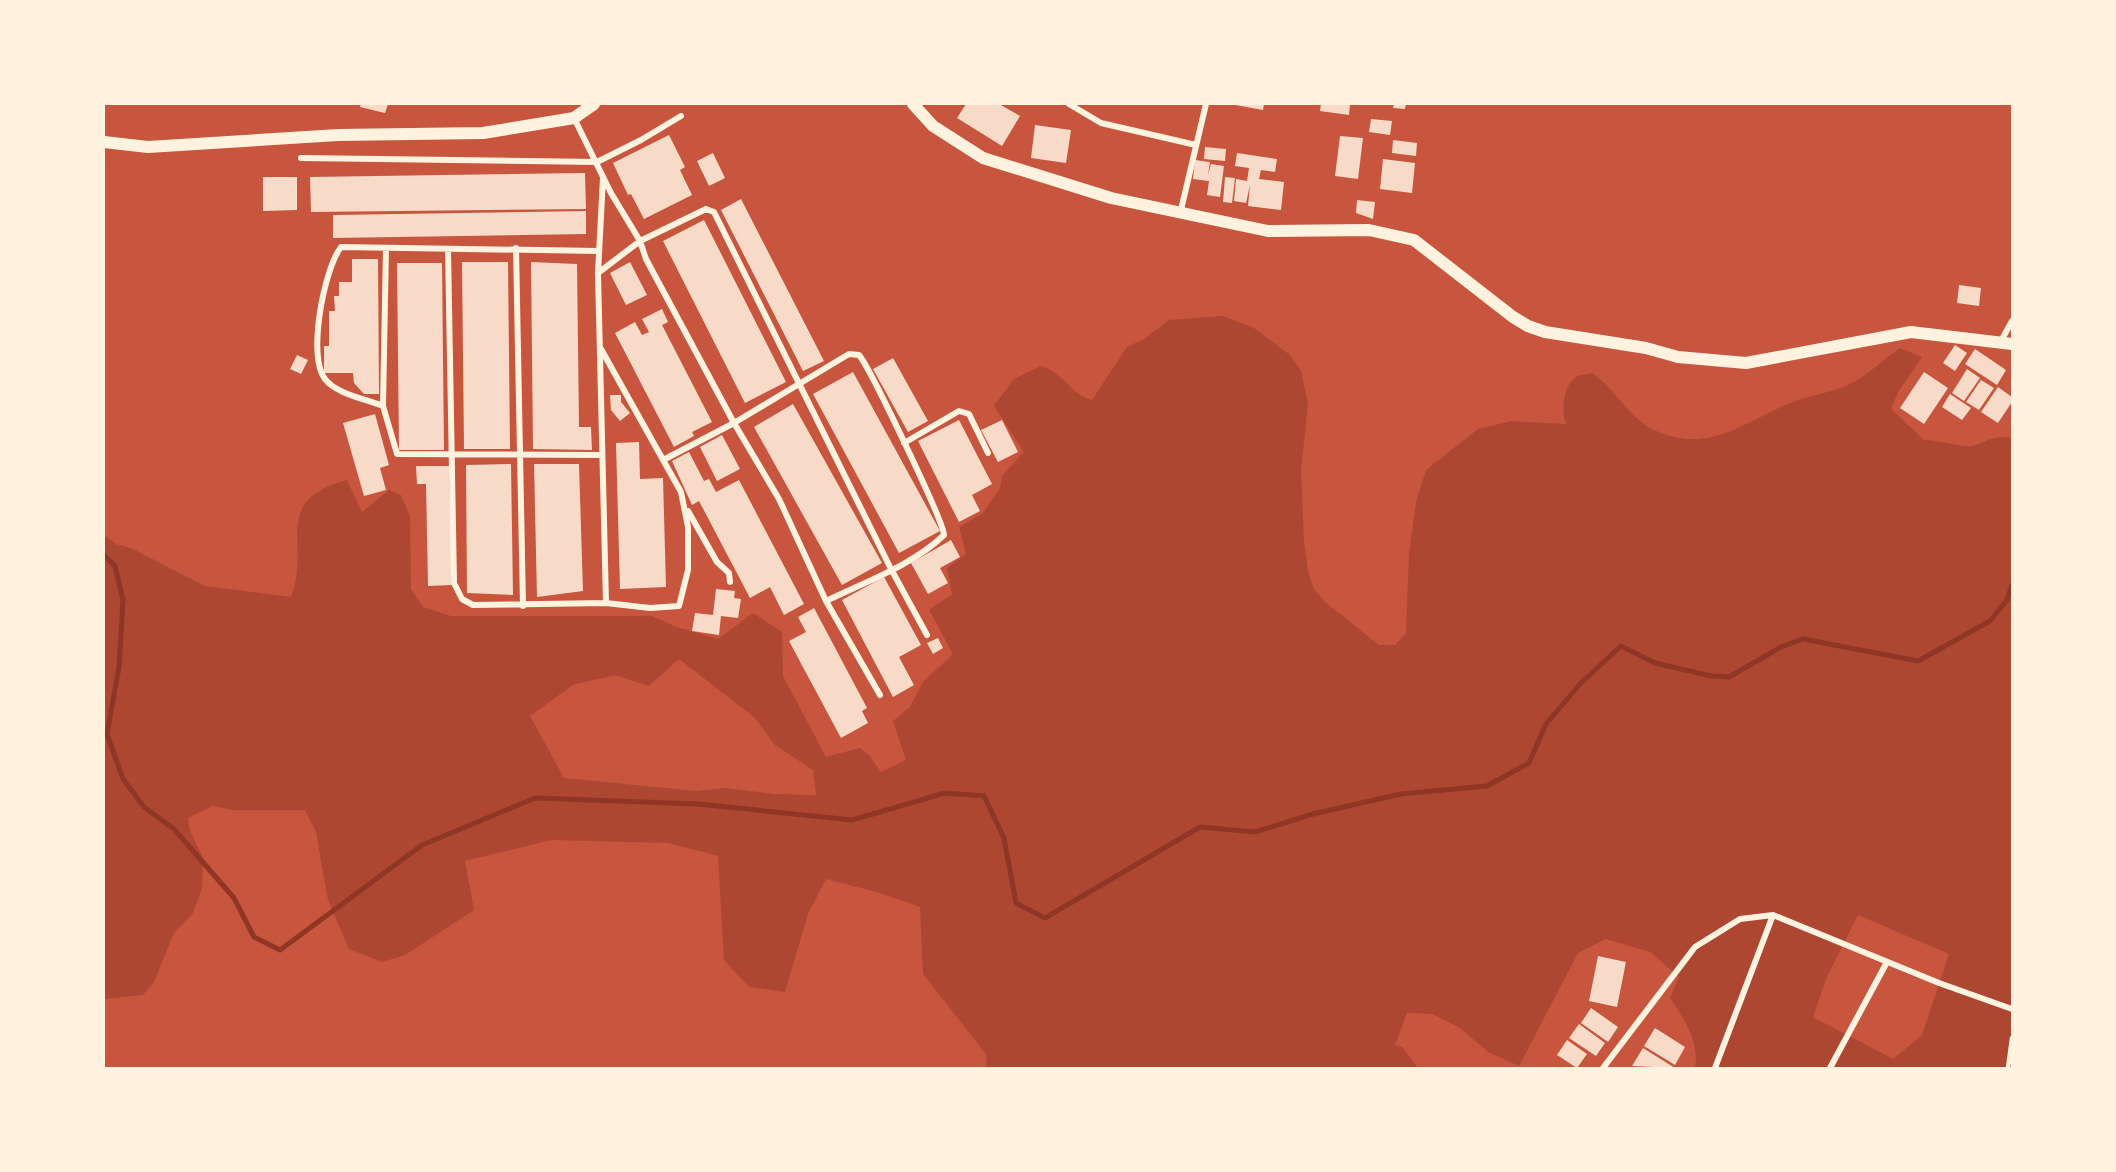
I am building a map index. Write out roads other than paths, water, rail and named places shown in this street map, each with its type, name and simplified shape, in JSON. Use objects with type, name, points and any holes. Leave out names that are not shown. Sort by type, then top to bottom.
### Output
[{"type":"main road","points":[[104,142],[148,147],[338,135],[483,133],[574,118],[594,104]]},
{"type":"main road","points":[[920,107],[933,126],[982,158],[1070,186],[1180,214],[1268,231],[1369,230],[1414,240],[1482,295],[1528,326],[1678,357],[1746,363],[1911,332],[2007,342]]},
{"type":"street","points":[[1069,104],[1101,123],[1196,145]]},
{"type":"street","points":[[1180,214],[1206,104]]},
{"type":"street","points":[[301,158],[597,162],[641,140],[681,116]]},
{"type":"street","points":[[574,118],[603,178],[640,241],[646,259],[734,423],[779,499],[826,600],[880,695]]},
{"type":"street","points":[[603,178],[598,273],[606,603]]},
{"type":"street","points":[[598,273],[640,241],[706,209],[714,212],[891,569],[927,635]]},
{"type":"street","points":[[386,248],[383,406],[397,454],[601,455]]},
{"type":"street","points":[[383,406],[333,386],[325,380],[316,360],[319,311],[339,249],[516,248],[598,251]]},
{"type":"street","points":[[516,248],[523,606]]},
{"type":"street","points":[[448,249],[454,583],[462,599],[473,604],[523,606],[606,603],[650,608],[679,606],[688,570],[686,508]]},
{"type":"street","points":[[2007,342],[2013,321]]},
{"type":"street","points":[[601,349],[665,459],[686,508],[717,562],[729,573],[730,582]]},
{"type":"street","points":[[665,459],[734,423],[849,354],[859,355],[904,443],[940,520],[944,535],[934,545],[891,569],[826,600]]},
{"type":"street","points":[[904,443],[959,411],[969,414],[988,453]]},
{"type":"street","points":[[1715,1068],[1773,915]]},
{"type":"street","points":[[1603,1068],[1695,946],[1740,919],[1773,915],[2013,1010]]},
{"type":"street","points":[[1830,1068],[1887,962]]},
{"type":"lane","points":[[2008,1068],[2013,1038]]},
{"type":"waterway","points":[[104,555],[115,566],[123,600],[119,667],[107,734],[123,779],[144,807],[174,829],[234,898],[254,937],[280,950],[422,845],[535,798],[698,804],[852,820],[945,793],[984,796],[1004,838],[1016,903],[1045,918],[1200,827],[1255,832],[1313,814],[1401,794],[1487,786],[1529,763],[1546,724],[1581,683],[1621,646],[1655,663],[1711,676],[1729,677],[1781,647],[1803,639],[1918,661],[1990,621],[2007,600],[2012,585]]}]
